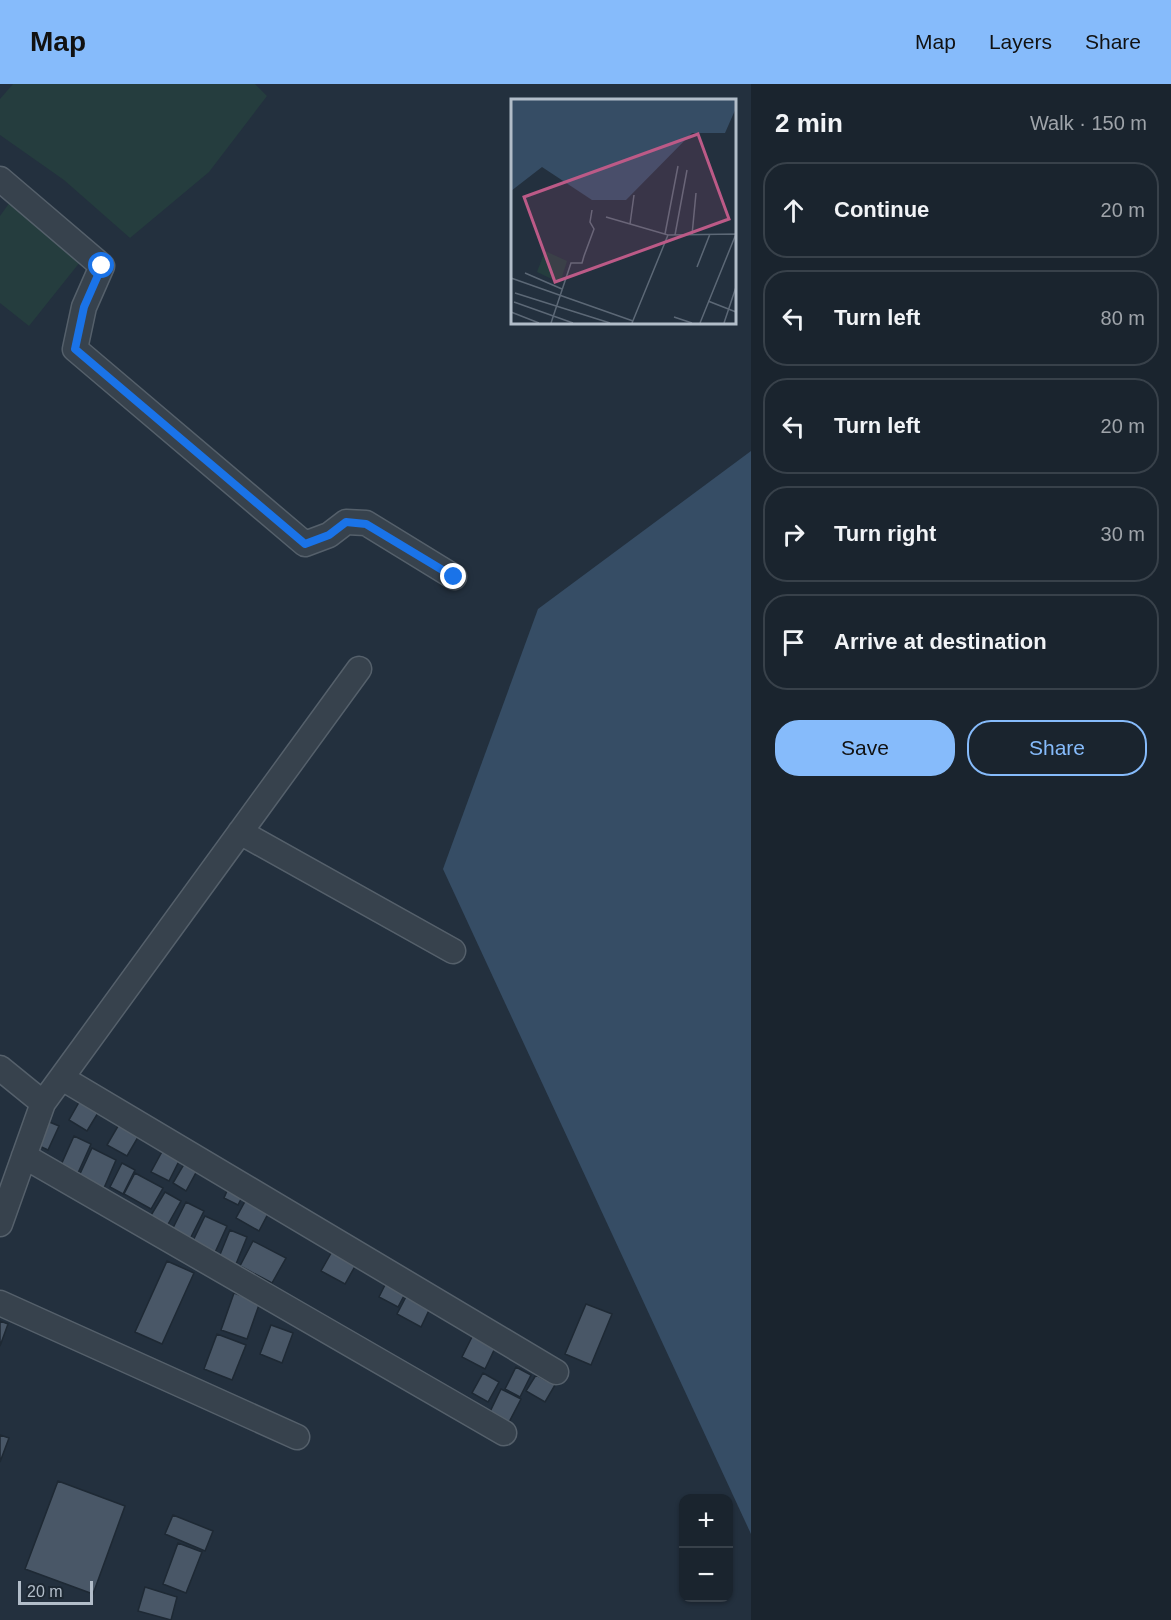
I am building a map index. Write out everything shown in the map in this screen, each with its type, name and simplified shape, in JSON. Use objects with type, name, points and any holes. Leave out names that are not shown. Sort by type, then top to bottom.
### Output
[{"type":"street","points":[[0,179],[102,266],[84,307],[75,349],[305,544],[329,535],[346,522],[366,524],[454,577]]},
{"type":"street","points":[[0,1224],[43,1103],[359,669]]},
{"type":"street","points":[[240,832],[453,951]]},
{"type":"street","points":[[0,1068],[43,1103]]},
{"type":"street","points":[[62,1077],[556,1372]]},
{"type":"street","points":[[24,1156],[504,1433]]},
{"type":"street","points":[[0,1302],[297,1437]]},
{"type":"green space","points":[[13,84],[255,84],[267,96],[209,172],[130,238],[64,180],[0,135],[0,99]]},
{"type":"green space","points":[[10,202],[84,257],[29,326],[0,303],[0,216]]},
{"type":"water","points":[[751,451],[751,1534],[443,869],[538,609]]},
{"type":"building","points":[[82,1097],[101,1108],[87,1131],[69,1120]]},
{"type":"building","points":[[47,1121],[59,1126],[48,1150],[37,1145]]},
{"type":"building","points":[[121,1121],[141,1132],[127,1156],[107,1145]]},
{"type":"building","points":[[74,1136],[91,1144],[78,1173],[61,1165]]},
{"type":"building","points":[[92,1148],[116,1160],[104,1188],[79,1176]]},
{"type":"building","points":[[164,1148],[181,1157],[169,1181],[151,1172]]},
{"type":"building","points":[[187,1159],[199,1167],[186,1191],[173,1183]]},
{"type":"building","points":[[122,1163],[135,1170],[123,1194],[110,1187]]},
{"type":"building","points":[[135,1173],[163,1188],[151,1209],[124,1194]]},
{"type":"building","points":[[230,1184],[245,1191],[238,1205],[224,1198]]},
{"type":"building","points":[[165,1192],[181,1201],[167,1226],[150,1217]]},
{"type":"building","points":[[248,1196],[271,1208],[259,1231],[236,1218]]},
{"type":"building","points":[[186,1202],[204,1211],[188,1243],[170,1234]]},
{"type":"building","points":[[205,1216],[227,1226],[212,1259],[189,1249]]},
{"type":"building","points":[[230,1230],[247,1237],[236,1264],[219,1257]]},
{"type":"building","points":[[253,1241],[286,1258],[272,1283],[240,1266]]},
{"type":"building","points":[[334,1248],[358,1261],[345,1284],[321,1271]]},
{"type":"building","points":[[167,1261],[194,1273],[162,1344],[135,1332]]},
{"type":"building","points":[[387,1281],[407,1290],[398,1307],[379,1297]]},
{"type":"building","points":[[234,1293],[260,1302],[247,1339],[221,1330]]},
{"type":"building","points":[[408,1293],[432,1304],[421,1327],[397,1314]]},
{"type":"building","points":[[586,1304],[612,1314],[591,1365],[565,1354]]},
{"type":"building","points":[[0,1321],[8,1324],[0,1346]]},
{"type":"building","points":[[271,1325],[293,1333],[282,1363],[260,1354]]},
{"type":"building","points":[[217,1334],[246,1345],[232,1380],[204,1369]]},
{"type":"building","points":[[473,1335],[496,1346],[485,1369],[462,1357]]},
{"type":"building","points":[[516,1367],[531,1375],[520,1397],[505,1389]]},
{"type":"building","points":[[483,1373],[499,1382],[488,1402],[472,1393]]},
{"type":"building","points":[[536,1375],[555,1385],[545,1402],[526,1391]]},
{"type":"building","points":[[501,1389],[521,1399],[507,1426],[488,1416]]},
{"type":"building","points":[[0,1435],[9,1438],[0,1462]]},
{"type":"building","points":[[58,1481],[125,1506],[93,1594],[25,1569]]},
{"type":"building","points":[[173,1515],[213,1531],[205,1551],[165,1534]]},
{"type":"building","points":[[178,1543],[202,1552],[186,1593],[163,1584]]},
{"type":"building","points":[[145,1587],[177,1597],[171,1620],[138,1611]]},
{"type":"route","points":[[102,266],[84,307],[75,349],[305,544],[329,535],[346,522],[366,524],[454,577]]}]
